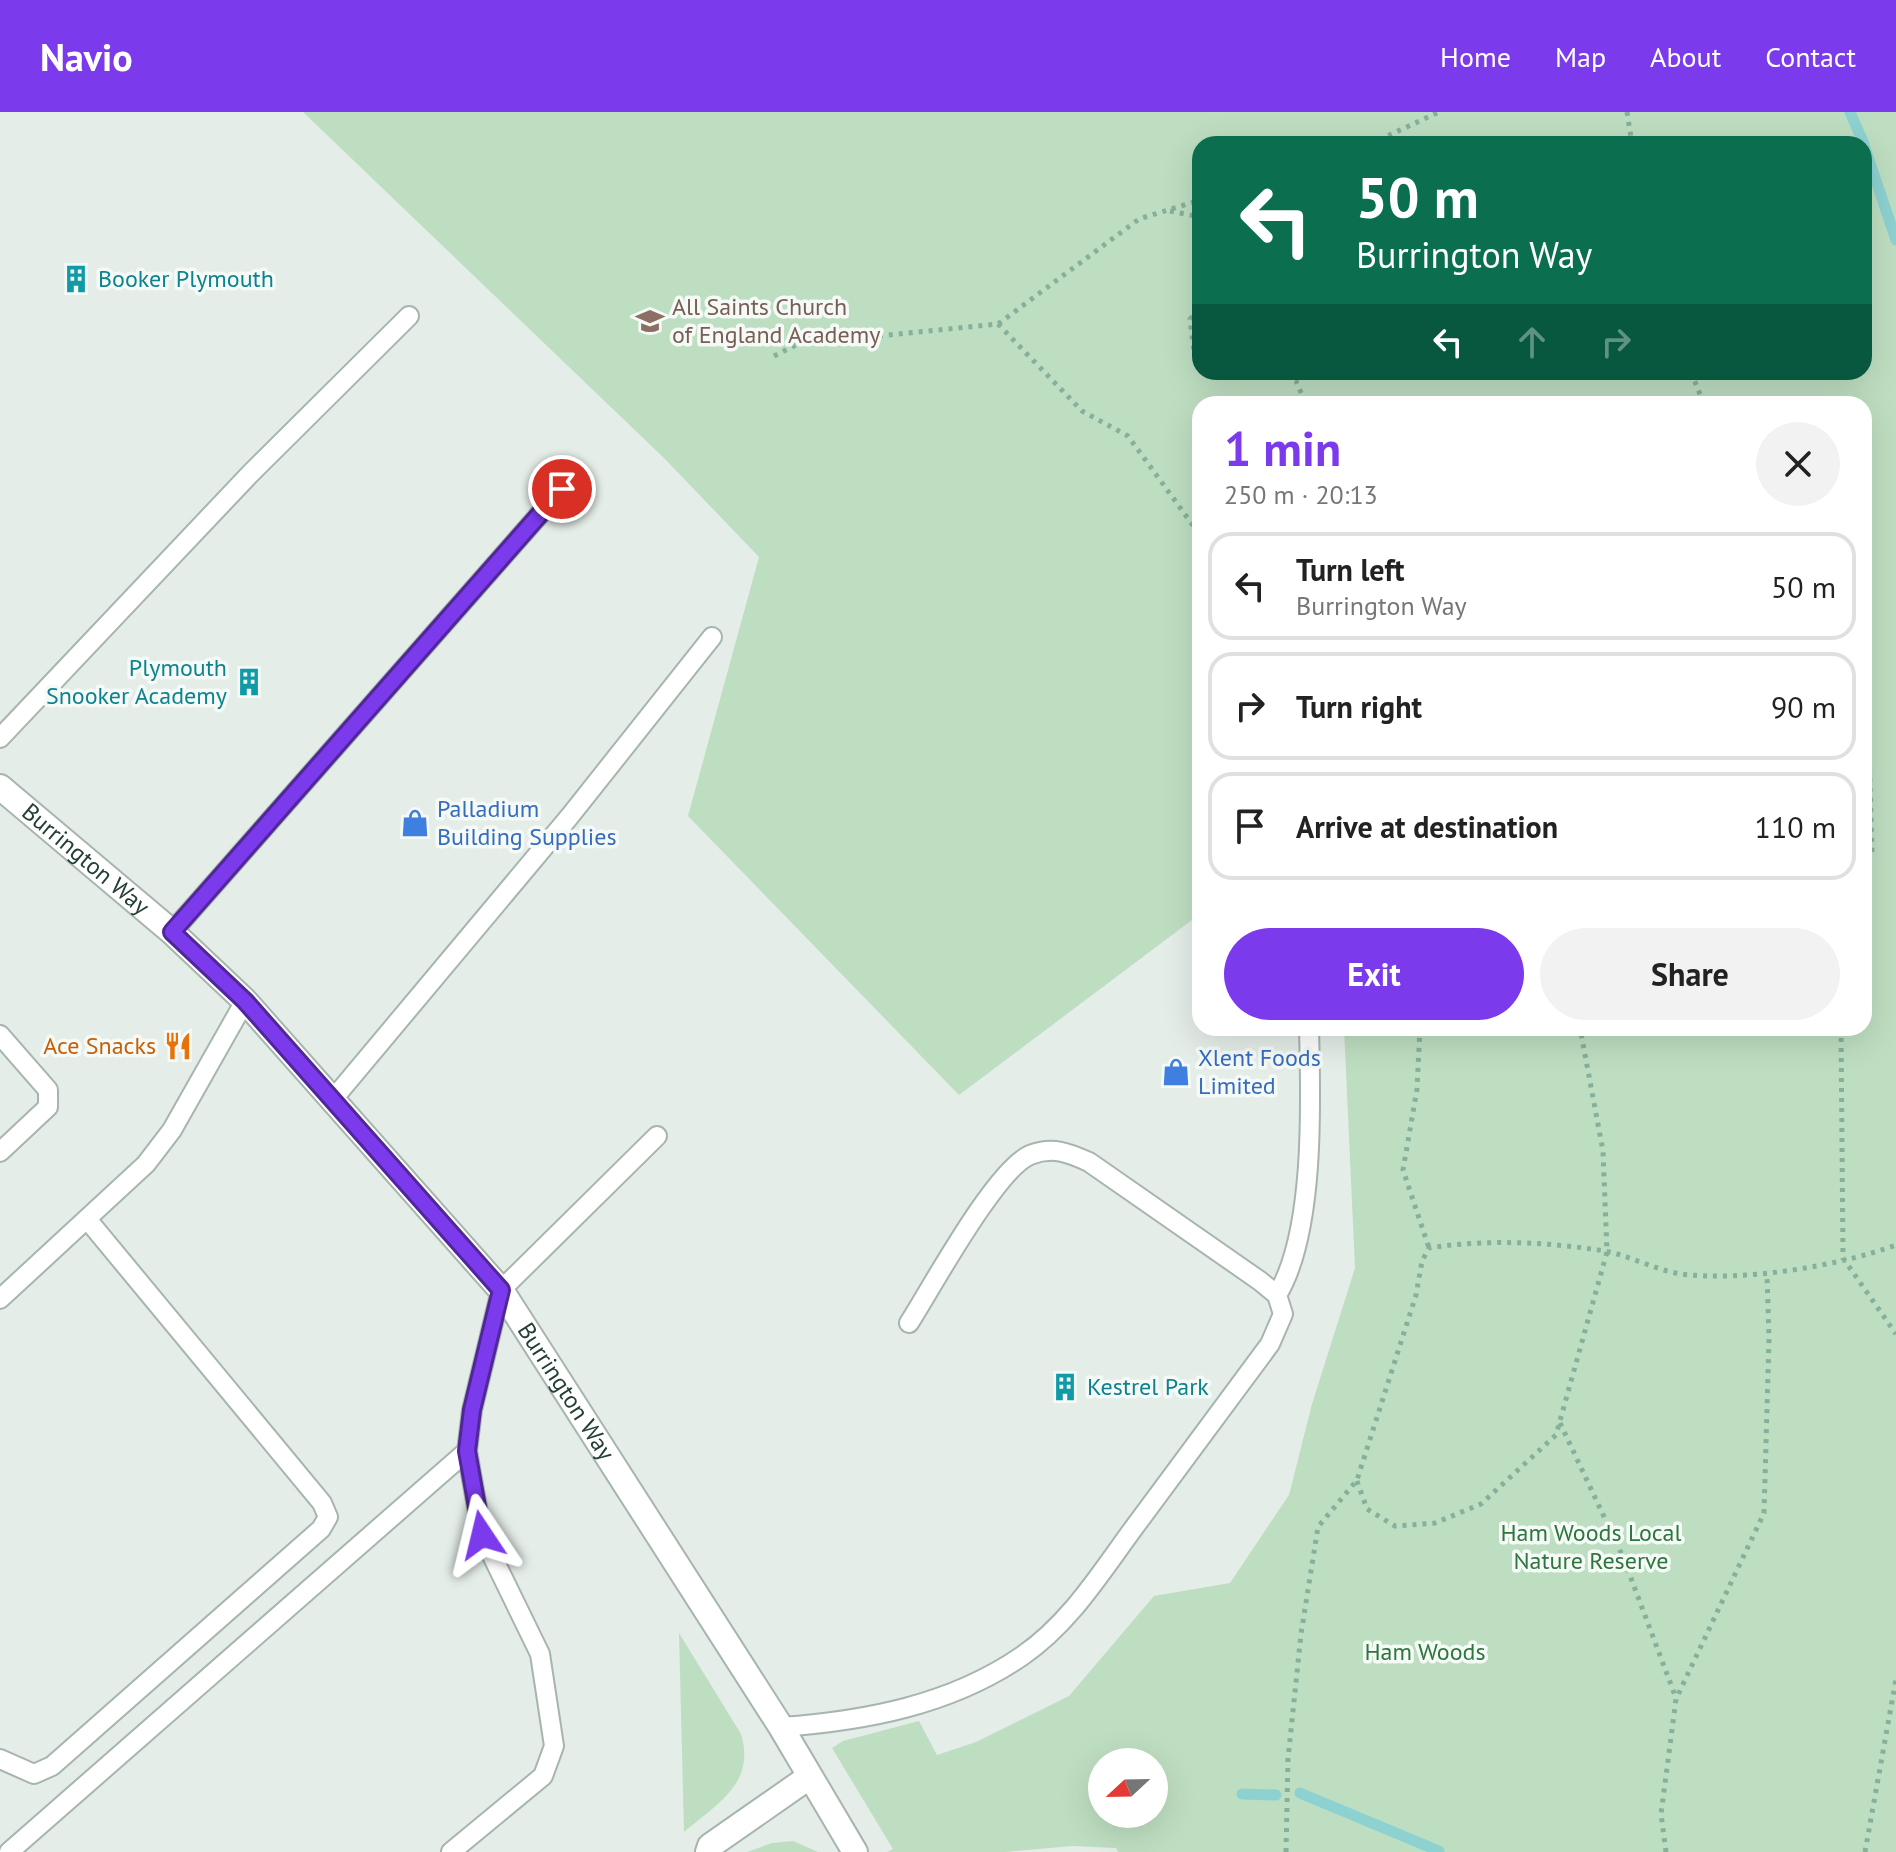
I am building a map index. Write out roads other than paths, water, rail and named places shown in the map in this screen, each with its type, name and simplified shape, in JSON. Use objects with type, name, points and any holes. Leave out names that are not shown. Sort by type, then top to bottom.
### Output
[{"type":"street","name":"Burrington Way","points":[[0,787],[172,932],[245,1001],[501,1290],[781,1727],[855,1852]]},
{"type":"street","points":[[708,1852],[710,1846],[809,1777]]},
{"type":"lane","points":[[0,738],[250,474],[409,316]]},
{"type":"lane","points":[[172,932],[562,489]]},
{"type":"lane","points":[[334,1098],[570,816],[712,637]]},
{"type":"lane","points":[[0,1299],[146,1164],[172,1130],[245,1001]]},
{"type":"lane","points":[[0,1035],[48,1090],[48,1107],[0,1152]]},
{"type":"lane","points":[[1277,1295],[1291,1271],[1303,1223],[1309,1036]]},
{"type":"lane","points":[[451,1852],[543,1776],[554,1746],[540,1654],[482,1535],[467,1451],[472,1410],[501,1290],[657,1136]]},
{"type":"lane","points":[[781,1727],[841,1723],[903,1710],[964,1687],[1022,1656],[1066,1618],[1270,1344],[1283,1314],[1277,1295],[1089,1162],[1060,1149],[1030,1155],[1003,1176],[909,1323]]},
{"type":"lane","points":[[0,1759],[34,1774],[52,1766],[321,1529],[328,1517],[322,1503],[87,1219]]},
{"type":"lane","points":[[9,1852],[467,1451]]},
{"type":"waterway","points":[[1850,112],[1860,136]]},
{"type":"waterway","points":[[1872,169],[1896,240]]},
{"type":"waterway","points":[[1300,1793],[1439,1851]]},
{"type":"waterway","points":[[1242,1794],[1276,1795]]},
{"type":"place","name":"Booker Plymouth","points":[[76,279]]},
{"type":"place","name":"All Saints Church of England Academy","points":[[650,321]]},
{"type":"place","name":"Plymouth Snooker Academy","points":[[249,682]]},
{"type":"place","name":"Palladium Building Supplies","points":[[415,823]]},
{"type":"place","name":"Ace Snacks","points":[[178,1046]]},
{"type":"place","name":"Xlent Foods Limited","points":[[1176,1072]]},
{"type":"place","name":"Kestrel Park","points":[[1065,1387]]},
{"type":"park label","name":"Ham Woods Local Nature Reserve","points":[[1591,1547]]},
{"type":"park label","name":"Ham Woods","points":[[1425,1652]]}]
